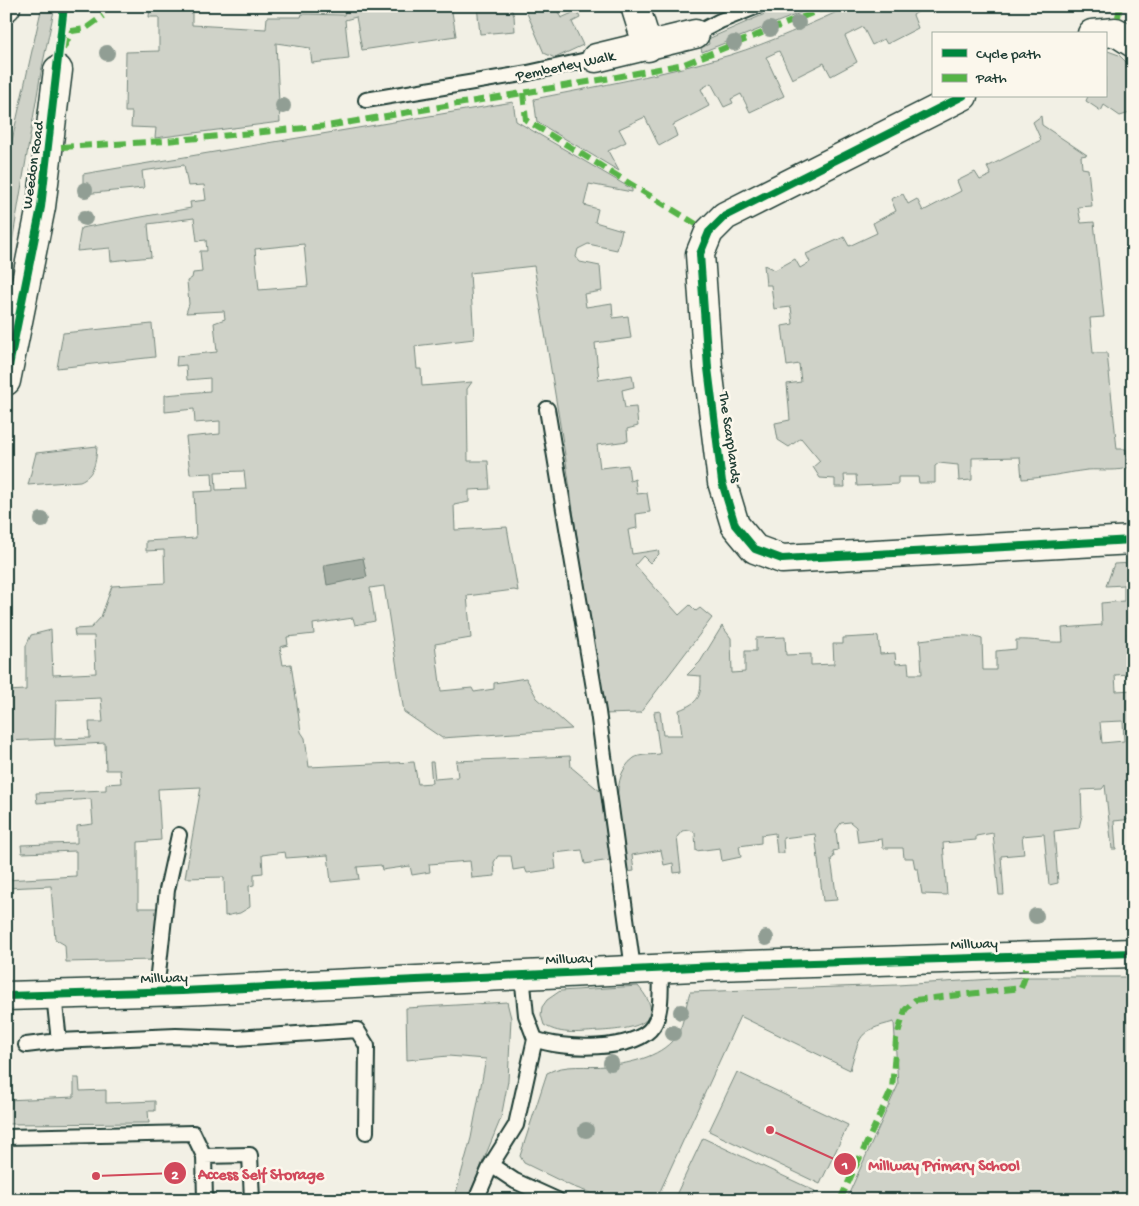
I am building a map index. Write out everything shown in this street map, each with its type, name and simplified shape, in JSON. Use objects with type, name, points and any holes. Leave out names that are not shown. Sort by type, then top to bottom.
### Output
[{"type":"street","points":[[635,6],[648,47]]},
{"type":"street","points":[[1106,33],[1116,32],[1131,42]]},
{"type":"street","name":"Pemberley Walk","points":[[596,58],[648,47],[695,34]]},
{"type":"street","name":"Weedon Road","points":[[6,382],[41,207],[58,70]]},
{"type":"street","name":"The Scarplands","points":[[959,98],[725,216],[709,232],[700,254],[708,368],[722,482],[736,525],[755,549],[782,559],[1133,540]]},
{"type":"street","name":"Millway","points":[[6,996],[156,992],[633,969],[1133,953]]},
{"type":"lane","name":"Pemberley Walk","points":[[695,34],[720,21],[758,6]]},
{"type":"lane","name":"Pemberley Walk","points":[[366,100],[528,73],[596,58]]},
{"type":"lane","points":[[547,409],[598,712],[633,969]]},
{"type":"lane","points":[[156,992],[167,890],[178,835]]},
{"type":"lane","points":[[535,1039],[555,1046],[617,1045],[639,1037],[653,1026],[656,1019],[661,968]]},
{"type":"lane","points":[[476,1200],[491,1165],[516,1125],[535,1039],[526,1015],[522,974]]},
{"type":"lane","points":[[54,995],[59,1041]]},
{"type":"lane","points":[[26,1045],[59,1041],[167,1036],[236,1038],[357,1030],[367,1046],[366,1132]]},
{"type":"lane","points":[[6,1137],[193,1133],[204,1156],[204,1200]]},
{"type":"lane","points":[[204,1156],[250,1155],[252,1200]]},
{"type":"lane","points":[[491,1165],[515,1181],[557,1200]]},
{"type":"shaded area","points":[[42,6],[55,6],[41,72],[9,260],[6,301],[6,167]]},
{"type":"shaded area","points":[[150,6],[192,6],[192,25],[266,29],[267,17],[301,17],[302,14],[344,15],[345,6],[376,6],[377,9],[391,8],[391,6],[451,6],[456,36],[362,50],[356,17],[345,20],[349,59],[312,63],[310,48],[276,43],[280,122],[155,138],[156,128],[131,127],[132,112],[125,112],[126,52],[159,51],[159,17],[149,17]]},
{"type":"shaded area","points":[[477,6],[510,6],[514,16],[515,31],[480,34]]},
{"type":"shaded area","points":[[524,6],[555,6],[561,18],[577,11],[580,18],[572,22],[583,45],[555,58],[544,53]]},
{"type":"shaded area","points":[[783,6],[818,6],[702,52],[701,48],[709,44],[708,39]]},
{"type":"shaded area","points":[[850,6],[926,7],[913,15],[918,28],[887,44],[884,39],[872,45],[863,27],[845,36],[857,62],[831,76],[824,63],[792,79],[779,51],[766,57],[784,96],[750,112],[741,94],[731,99],[733,103],[724,107],[711,83],[701,89],[709,106],[673,125],[677,136],[659,146],[645,117],[619,129],[626,142],[608,151],[619,171],[537,122],[534,99],[657,74],[730,55],[776,39]]},
{"type":"shaded area","points":[[1106,50],[1119,55],[1133,69],[1133,112],[1120,116],[1104,105],[1101,111],[1086,101],[1087,98],[1106,98]]},
{"type":"shaded area","points":[[513,102],[516,121],[632,189],[632,192],[589,184],[584,205],[598,209],[595,222],[622,230],[617,250],[588,244],[578,249],[576,257],[580,262],[600,266],[602,291],[584,294],[586,307],[612,303],[613,318],[628,316],[631,338],[595,343],[599,380],[632,375],[634,387],[622,390],[625,408],[636,407],[638,426],[627,429],[628,441],[597,445],[600,468],[628,465],[630,481],[635,479],[637,494],[647,493],[650,512],[636,514],[637,528],[628,530],[632,554],[658,550],[659,554],[650,563],[643,556],[635,565],[679,615],[690,605],[696,611],[700,608],[712,618],[640,713],[602,714],[566,461],[534,266],[470,273],[474,339],[415,346],[417,369],[421,369],[422,386],[472,382],[467,389],[468,461],[488,461],[490,489],[469,490],[469,502],[454,505],[455,530],[507,527],[518,591],[467,596],[471,638],[435,644],[441,691],[472,688],[474,692],[494,689],[494,683],[526,678],[537,698],[572,729],[442,738],[404,712],[384,586],[370,588],[375,621],[355,625],[353,618],[313,624],[314,634],[287,637],[288,645],[280,647],[283,665],[291,664],[301,732],[305,738],[309,767],[414,762],[418,784],[432,783],[430,762],[433,762],[435,779],[458,777],[456,761],[570,756],[571,767],[601,792],[610,860],[585,864],[582,850],[554,853],[556,869],[527,873],[525,868],[513,870],[511,856],[498,856],[494,862],[495,876],[472,878],[470,861],[429,864],[430,872],[412,875],[410,866],[382,870],[381,865],[357,867],[359,879],[331,882],[328,855],[286,858],[285,852],[262,855],[263,873],[254,874],[254,885],[249,886],[250,907],[240,913],[225,916],[224,877],[185,878],[201,787],[158,789],[161,840],[138,842],[138,908],[157,908],[154,960],[66,962],[65,945],[55,939],[51,886],[6,888],[6,880],[76,876],[76,851],[22,853],[21,845],[77,843],[77,826],[93,824],[91,799],[37,803],[36,793],[106,790],[106,784],[121,783],[120,770],[106,770],[105,743],[55,746],[54,739],[6,741],[6,691],[26,690],[26,646],[31,635],[51,630],[53,675],[96,673],[94,636],[75,636],[74,629],[91,628],[101,617],[112,586],[165,583],[164,550],[146,551],[146,541],[196,538],[194,492],[213,491],[212,473],[190,474],[186,437],[220,434],[220,421],[195,423],[194,409],[165,412],[165,395],[210,391],[210,378],[187,380],[186,365],[176,366],[177,356],[217,352],[214,323],[225,319],[224,311],[186,313],[189,304],[187,281],[192,278],[193,273],[202,272],[200,251],[207,251],[206,240],[197,241],[194,218],[148,224],[151,257],[111,261],[110,248],[77,251],[81,228],[191,208],[190,202],[206,200],[204,185],[188,186],[184,165],[142,171],[144,188],[83,194],[83,174]],"holes":[[[304,244],[308,286],[259,290],[255,249]],[[244,471],[246,489],[216,490],[215,472]],[[101,698],[103,722],[89,722],[90,738],[55,739],[56,700]]]},
{"type":"shaded area","points":[[1041,116],[1042,125],[1087,155],[1081,156],[1082,168],[1088,169],[1092,206],[1078,207],[1081,223],[1094,222],[1104,317],[1090,318],[1093,353],[1107,353],[1117,449],[1126,449],[1127,460],[1133,459],[1133,470],[1130,467],[1115,470],[1087,470],[1022,479],[1020,457],[972,458],[972,480],[959,481],[958,465],[939,463],[935,466],[935,483],[919,483],[918,477],[898,477],[898,484],[857,486],[856,475],[844,475],[845,487],[835,487],[835,479],[820,478],[813,467],[820,461],[801,438],[789,447],[778,440],[775,423],[790,420],[787,384],[801,382],[799,364],[787,366],[782,326],[793,324],[791,307],[774,309],[771,285],[766,285],[764,265],[775,270],[795,259],[800,268],[810,262],[806,254],[844,237],[849,246],[877,233],[873,223],[896,211],[891,199],[903,194],[908,204],[917,199],[923,211],[961,191],[957,181],[975,172],[980,180],[991,175],[987,167],[1041,140],[1033,122]]},
{"type":"shaded area","points":[[152,324],[155,357],[57,368],[63,333]]},
{"type":"shaded area","points":[[97,446],[94,467],[89,475],[80,481],[28,485],[36,453]]},
{"type":"shaded area","points":[[363,558],[367,577],[327,585],[324,565]]},
{"type":"shaded area","points":[[1133,563],[1133,632],[1127,633],[1129,674],[1115,675],[1116,691],[1133,690],[1133,819],[1114,821],[1116,849],[1112,849],[1105,785],[1102,789],[1081,790],[1082,815],[1079,828],[1054,831],[1058,883],[1049,885],[1044,834],[1022,836],[1024,854],[1001,856],[1004,895],[999,895],[993,833],[976,836],[976,840],[943,843],[947,895],[922,894],[918,869],[915,869],[913,858],[904,858],[903,848],[883,848],[882,839],[858,842],[856,827],[850,822],[841,823],[836,830],[838,850],[833,851],[834,857],[831,859],[837,900],[823,901],[815,834],[783,838],[784,853],[777,853],[775,833],[761,835],[761,843],[739,846],[741,857],[722,861],[720,848],[696,851],[695,833],[690,830],[682,831],[677,837],[681,872],[674,873],[673,863],[664,865],[661,850],[632,855],[634,871],[627,872],[618,812],[620,780],[625,768],[634,758],[643,755],[660,754],[654,712],[660,711],[663,735],[682,735],[679,710],[695,701],[701,689],[701,676],[687,675],[700,662],[722,626],[731,638],[732,673],[745,672],[745,651],[756,651],[756,638],[785,637],[786,655],[811,654],[811,665],[834,664],[833,644],[843,644],[843,638],[878,636],[880,654],[895,653],[896,664],[908,663],[909,674],[922,674],[920,640],[951,636],[975,637],[982,639],[983,670],[996,670],[996,651],[1016,649],[1016,640],[1063,642],[1062,628],[1102,625],[1101,603],[1124,601],[1124,585],[1106,586],[1114,564]],"holes":[[[1123,721],[1124,741],[1102,743],[1100,722]]]},
{"type":"shaded area","points":[[1025,977],[1133,977],[1133,1200],[846,1200],[898,1085],[894,1022],[873,1028],[862,1036],[850,1070],[740,1016],[657,1198],[610,1200],[571,1186],[524,1163],[520,1156],[547,1073],[569,1067],[607,1066],[627,1063],[656,1053],[672,1041],[678,1033],[690,992],[897,985]]},
{"type":"shaded area","points":[[638,986],[647,999],[650,1009],[649,1016],[644,1022],[635,1026],[613,1030],[565,1032],[544,1025],[541,1015],[542,1007],[547,1000],[560,991]]},
{"type":"shaded area","points":[[507,1002],[511,1018],[508,1081],[501,1118],[467,1200],[454,1200],[471,1138],[486,1059],[448,1056],[407,1060],[406,1008]]},
{"type":"shaded area","points":[[737,1072],[848,1125],[820,1184],[709,1131]]},
{"type":"shaded area","points":[[74,1078],[79,1078],[80,1091],[106,1090],[106,1103],[155,1101],[155,1111],[148,1111],[149,1123],[6,1124],[6,1100],[74,1097]]},
{"type":"shaded area","points":[[703,1138],[815,1191],[811,1200],[686,1200],[676,1195]]},
{"type":"marked path","points":[[61,147],[166,141],[327,126],[611,78],[684,64],[830,6]]},
{"type":"marked path","points":[[1118,17],[1120,6]]},
{"type":"marked path","points":[[63,49],[72,31],[85,29],[103,16]]},
{"type":"marked path","points":[[523,93],[526,120],[696,224]]},
{"type":"marked path","points":[[840,1200],[892,1089],[896,1039],[905,1010],[915,1000],[1021,988],[1025,977],[1025,968]]},
{"type":"cycle path","points":[[6,381],[41,207],[64,6]]},
{"type":"cycle path","points":[[959,98],[725,216],[709,232],[700,254],[708,368],[722,482],[735,525],[755,549],[782,559],[1133,540]]},
{"type":"cycle path","points":[[6,996],[182,991],[716,966],[1133,953]]},
{"type":"place","name":"Millway Primary School","points":[[770,1130]]},
{"type":"place","name":"Access Self Storage","points":[[96,1176]]}]
